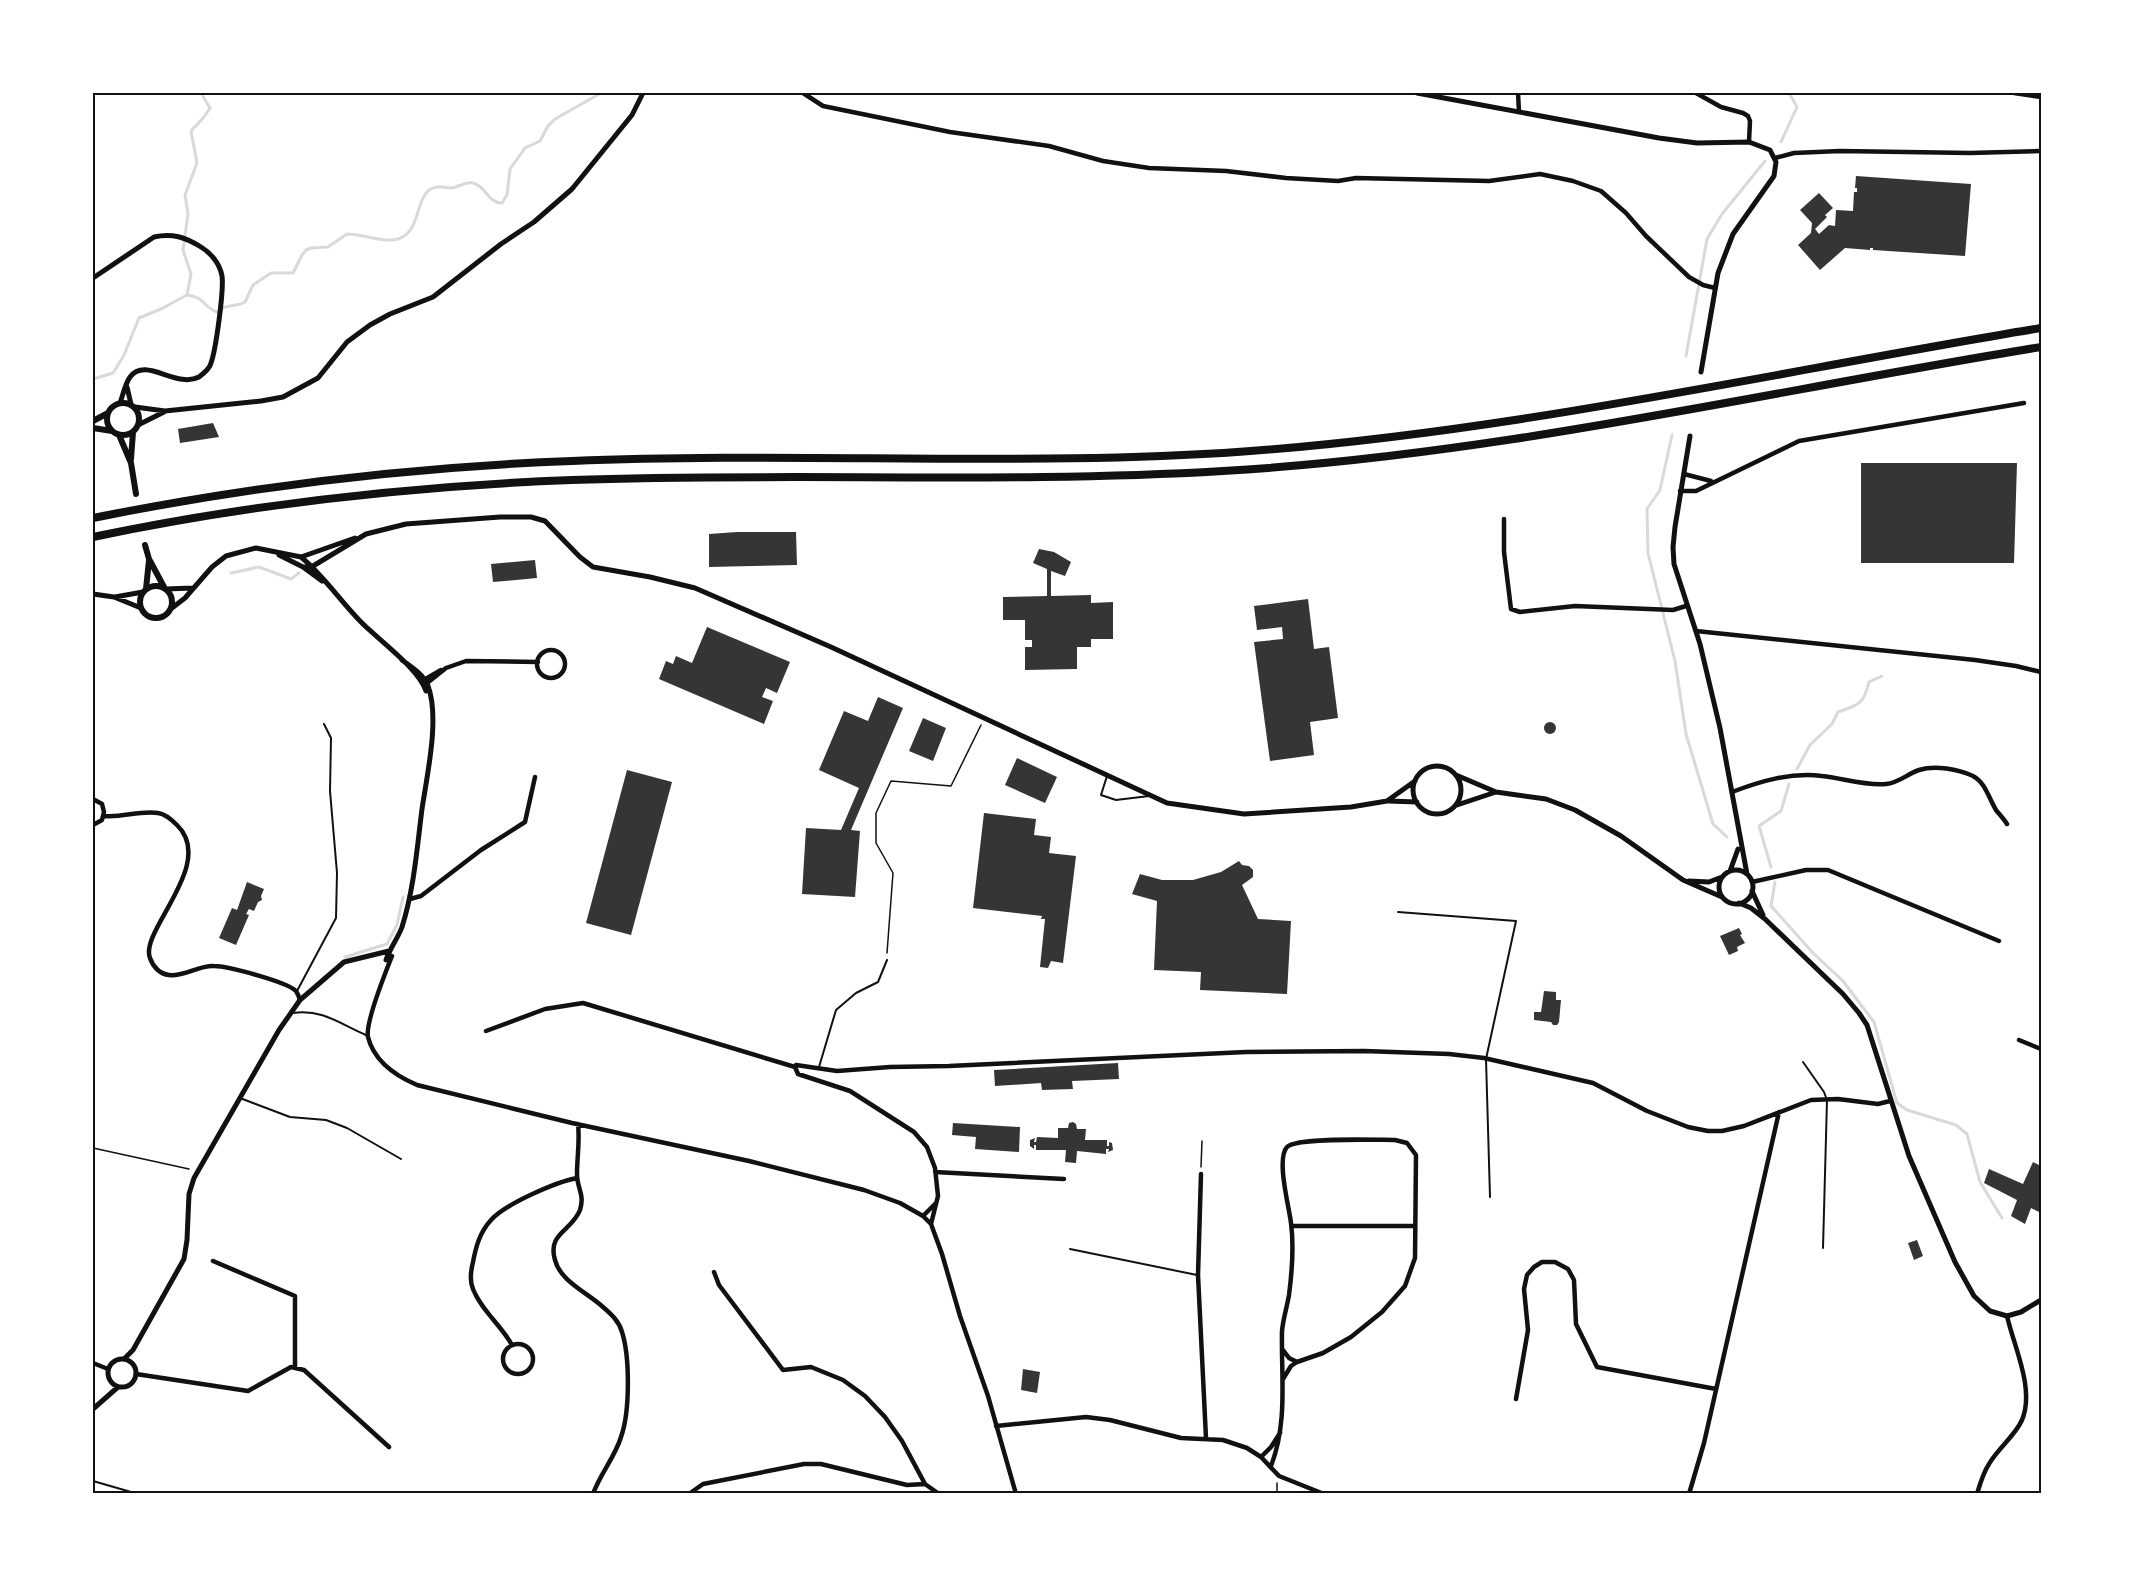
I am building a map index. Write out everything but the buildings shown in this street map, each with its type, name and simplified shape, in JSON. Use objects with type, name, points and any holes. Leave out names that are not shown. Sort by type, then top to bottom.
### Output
[{"type":"highway","points":[[93,518],[207,497],[292,485],[407,472],[488,466],[573,461],[710,458],[1047,459],[1161,456],[1371,440],[1521,419],[2041,328]]},
{"type":"highway","points":[[93,537],[290,503],[470,485],[640,478],[1147,475],[1304,465],[1535,435],[2041,347]]},
{"type":"main road","points":[[93,421],[120,403],[133,406],[139,416],[138,425],[133,432],[126,435],[93,428]]},
{"type":"main road","points":[[108,413],[107,421],[112,431]]},
{"type":"main road","points":[[133,432],[131,463],[136,495]]},
{"type":"main road","points":[[119,435],[131,463]]},
{"type":"main road","points":[[145,545],[149,559],[172,599],[172,608],[166,616],[158,619],[147,616],[141,608],[140,599],[145,591],[149,559]]},
{"type":"main road","points":[[145,591],[153,586],[165,588]]},
{"type":"street","points":[[126,385],[133,406],[165,411],[283,397],[318,378],[347,342],[390,314],[434,297],[501,244],[534,222],[572,189],[632,115],[644,93]]},
{"type":"street","points":[[803,93],[823,106],[950,132],[1049,146],[1103,160],[1149,168],[1226,171],[1338,181],[1356,178],[1489,181],[1540,174],[1550,176],[1601,191],[1694,280],[1702,285],[1715,288]]},
{"type":"street","points":[[1417,93],[1682,142],[1749,142],[1770,150],[1775,158],[1774,176],[1733,234],[1722,260],[1701,372]]},
{"type":"street","points":[[1518,93],[1519,111]]},
{"type":"street","points":[[1696,93],[1721,107],[1748,116],[1750,121],[1749,142]]},
{"type":"street","points":[[2014,93],[2041,98]]},
{"type":"street","points":[[1775,158],[1785,154],[1840,150],[1970,153],[2041,151]]},
{"type":"street","points":[[93,278],[154,237],[165,234],[176,235],[210,252],[222,274],[218,323],[211,365],[198,377],[179,379],[146,369],[137,371],[130,376],[120,403]]},
{"type":"street","points":[[1680,491],[1696,490],[1798,441],[2024,404]]},
{"type":"street","points":[[138,425],[165,411]]},
{"type":"street","points":[[1690,436],[1680,491],[1673,547],[1674,564],[1696,631],[1720,728],[1747,874],[1752,882],[1752,891],[1765,918]]},
{"type":"street","points":[[1684,474],[1714,482]]},
{"type":"street","points":[[301,557],[366,534],[406,525],[500,517],[538,518],[552,526],[580,557],[593,567],[695,588],[831,647],[1167,803],[1244,814],[1351,807],[1387,801],[1417,802]]},
{"type":"street","points":[[1504,519],[1504,552],[1511,609],[1520,612],[1575,606],[1673,610],[1686,606]]},
{"type":"street","points":[[303,567],[313,566],[366,534]]},
{"type":"street","points":[[172,608],[185,598],[226,556],[256,548],[301,557],[313,566],[362,623],[424,682],[432,712],[430,748],[410,896],[401,929],[389,956],[368,1036],[378,1057],[396,1076],[417,1085],[586,1126],[729,1156],[864,1190],[900,1203],[923,1216],[932,1224],[960,1316],[988,1396],[1016,1494]]},
{"type":"street","points":[[272,551],[303,567],[327,585]]},
{"type":"street","points":[[165,588],[193,588]]},
{"type":"street","points":[[114,597],[145,591]]},
{"type":"street","points":[[93,594],[114,597],[141,608]]},
{"type":"street","points":[[1696,631],[1975,660],[2041,672]]},
{"type":"street","points":[[551,650],[560,653],[565,666],[558,676],[549,678],[542,674],[538,662],[542,654],[551,650]]},
{"type":"street","points":[[424,682],[446,668],[466,660],[538,662]]},
{"type":"street","points":[[1387,801],[1415,781],[1425,769],[1432,766],[1446,768],[1456,775],[1496,792],[1546,799],[1575,810],[1621,836],[1683,880],[1730,902],[1751,908],[1765,918],[1843,994],[1859,1013],[1871,1036],[1909,1156],[1974,1296],[1990,1311],[2007,1317],[2041,1300]]},
{"type":"street","points":[[1732,792],[1761,781],[1785,777],[1818,775],[1871,784],[1887,784],[1900,781],[1919,770],[1949,769],[1980,781],[1996,810],[2007,824]]},
{"type":"street","points":[[1455,806],[1461,795],[1456,775]]},
{"type":"street","points":[[410,896],[421,896],[481,850],[525,822],[535,777]]},
{"type":"street","points":[[1415,781],[1417,802],[1426,811],[1438,814],[1496,792]]},
{"type":"street","points":[[93,799],[102,804],[104,816],[98,824],[93,825]]},
{"type":"street","points":[[104,816],[159,813],[173,821],[186,833],[189,852],[178,892],[150,940],[148,957],[157,970],[170,976],[213,965],[245,972],[296,992],[300,1000]]},
{"type":"street","points":[[1683,880],[1702,882],[1722,877],[1730,871],[1738,855],[1740,841]]},
{"type":"street","points":[[1730,871],[1737,870],[1747,874]]},
{"type":"street","points":[[1752,882],[1806,870],[1828,870],[1999,941]]},
{"type":"street","points":[[1722,877],[1719,888],[1722,897]]},
{"type":"street","points":[[1739,903],[1746,900],[1752,891]]},
{"type":"street","points":[[127,1360],[184,1259],[188,1240],[189,1194],[198,1171],[279,1030],[300,1000],[344,962],[366,956],[389,956]]},
{"type":"street","points":[[366,956],[389,956]]},
{"type":"street","points":[[486,1031],[544,1009],[584,1003],[795,1067],[800,1064],[818,1070],[843,1071],[1270,1051],[1449,1054],[1486,1059],[1593,1083],[1647,1111],[1698,1129],[1722,1131],[1744,1126],[1811,1100],[1878,1104],[1890,1101]]},
{"type":"street","points":[[2019,1040],[2041,1049]]},
{"type":"street","points":[[795,1067],[802,1077],[850,1091],[914,1132],[927,1147],[935,1172],[938,1202],[932,1224]]},
{"type":"street","points":[[1689,1494],[1701,1454],[1779,1112]]},
{"type":"street","points":[[578,1124],[580,1138],[577,1178],[583,1195],[579,1212],[559,1234],[553,1246],[555,1261],[570,1282],[590,1295],[615,1318],[622,1331],[626,1350],[627,1403],[624,1429],[616,1450],[593,1494]]},
{"type":"street","points":[[580,1138],[586,1126]]},
{"type":"street","points":[[1271,1466],[1278,1450],[1281,1431],[1282,1329],[1292,1265],[1292,1226],[1283,1171],[1283,1156],[1286,1148],[1293,1143],[1309,1141],[1395,1140],[1407,1143],[1416,1155],[1415,1258],[1405,1286],[1382,1312],[1351,1337],[1323,1353],[1297,1362],[1291,1366],[1283,1379]]},
{"type":"street","points":[[935,1172],[1064,1179]]},
{"type":"street","points":[[1201,1174],[1198,1275],[1206,1438]]},
{"type":"street","points":[[512,1345],[472,1287],[470,1274],[479,1239],[493,1218],[520,1201],[562,1181],[577,1178]]},
{"type":"street","points":[[923,1216],[938,1202]]},
{"type":"street","points":[[1292,1226],[1414,1226]]},
{"type":"street","points":[[213,1261],[295,1296],[295,1368]]},
{"type":"street","points":[[1516,1399],[1528,1330],[1524,1289],[1527,1275],[1542,1262],[1555,1262],[1568,1269],[1574,1280],[1576,1324],[1597,1367],[1716,1389]]},
{"type":"street","points":[[714,1272],[719,1285],[783,1370],[811,1367],[843,1380],[865,1396],[885,1417],[902,1441],[925,1484],[939,1494]]},
{"type":"street","points":[[1977,1494],[1989,1463],[2022,1420],[2026,1404],[2024,1377],[2007,1317]]},
{"type":"street","points":[[522,1344],[531,1350],[533,1365],[526,1373],[516,1375],[504,1366],[504,1352],[512,1345],[522,1344]]},
{"type":"street","points":[[1283,1350],[1289,1358],[1297,1362]]},
{"type":"street","points":[[93,1409],[118,1387],[130,1385],[136,1374],[135,1367],[127,1360],[112,1362],[108,1369],[111,1383],[118,1387]]},
{"type":"street","points":[[93,1363],[108,1369]]},
{"type":"street","points":[[136,1374],[248,1391],[291,1367],[304,1370],[389,1446]]},
{"type":"street","points":[[106,1397],[111,1383]]},
{"type":"street","points":[[996,1426],[1086,1417],[1110,1420],[1181,1438],[1223,1440],[1247,1448],[1261,1456],[1279,1476],[1324,1494]]},
{"type":"street","points":[[1261,1456],[1271,1448],[1281,1431]]},
{"type":"street","points":[[689,1494],[703,1484],[804,1464],[821,1464],[907,1485],[925,1484]]},
{"type":"lane","points":[[296,992],[302,977],[336,918],[337,873],[330,791],[331,738],[324,724]]},
{"type":"lane","points":[[1107,776],[1101,795],[1116,800],[1152,796]]},
{"type":"lane","points":[[1398,912],[1516,921],[1486,1059],[1490,1197]]},
{"type":"lane","points":[[818,1070],[836,1010],[856,993],[878,982],[886,960]]},
{"type":"lane","points":[[290,1014],[308,1011],[322,1014],[368,1036]]},
{"type":"lane","points":[[1803,1062],[1827,1100],[1823,1248]]},
{"type":"lane","points":[[240,1098],[290,1117],[326,1120],[347,1128],[401,1160]]},
{"type":"lane","points":[[1070,1250],[1198,1275]]},
{"type":"lane","points":[[93,1481],[138,1494]]},
{"type":"path","points":[[886,960],[893,873],[876,843],[876,813],[891,781],[951,786],[984,718]]},
{"type":"path","points":[[1201,1174],[1202,1142]]},
{"type":"path","points":[[93,1148],[198,1171]]},
{"type":"path","points":[[1277,1494],[1279,1476]]},
{"type":"waterway","points":[[93,379],[113,373],[124,355],[139,318],[187,295],[191,274],[183,250],[188,214],[185,195],[197,163],[191,131],[210,108],[201,93]]},
{"type":"waterway","points":[[187,295],[201,300],[217,312],[225,307],[245,302],[253,285],[271,273],[293,273],[306,250],[328,247],[347,234],[385,240],[398,239],[412,228],[424,195],[437,187],[451,188],[473,183],[481,187],[493,200],[502,203],[507,195],[510,169],[525,148],[540,141],[548,126],[555,119],[601,93]]},
{"type":"waterway","points":[[1781,142],[1797,107],[1789,93]]},
{"type":"waterway","points":[[1686,356],[1707,239],[1722,214],[1765,161]]},
{"type":"waterway","points":[[1672,435],[1660,490],[1647,509],[1648,553],[1675,661],[1686,734],[1713,824],[1727,837]]},
{"type":"waterway","points":[[231,573],[259,567],[291,579],[299,573]]},
{"type":"waterway","points":[[1797,769],[1810,745],[1832,724],[1838,712],[1859,703],[1865,695],[1869,682],[1882,676]]},
{"type":"waterway","points":[[1771,867],[1759,826],[1781,811],[1789,784]]},
{"type":"waterway","points":[[1775,882],[1771,906],[1813,953],[1843,981],[1874,1022],[1897,1103],[1907,1110],[1956,1125],[1967,1134],[1980,1182],[2002,1218]]},
{"type":"waterway","points":[[345,957],[387,944],[397,925],[403,897]]}]
